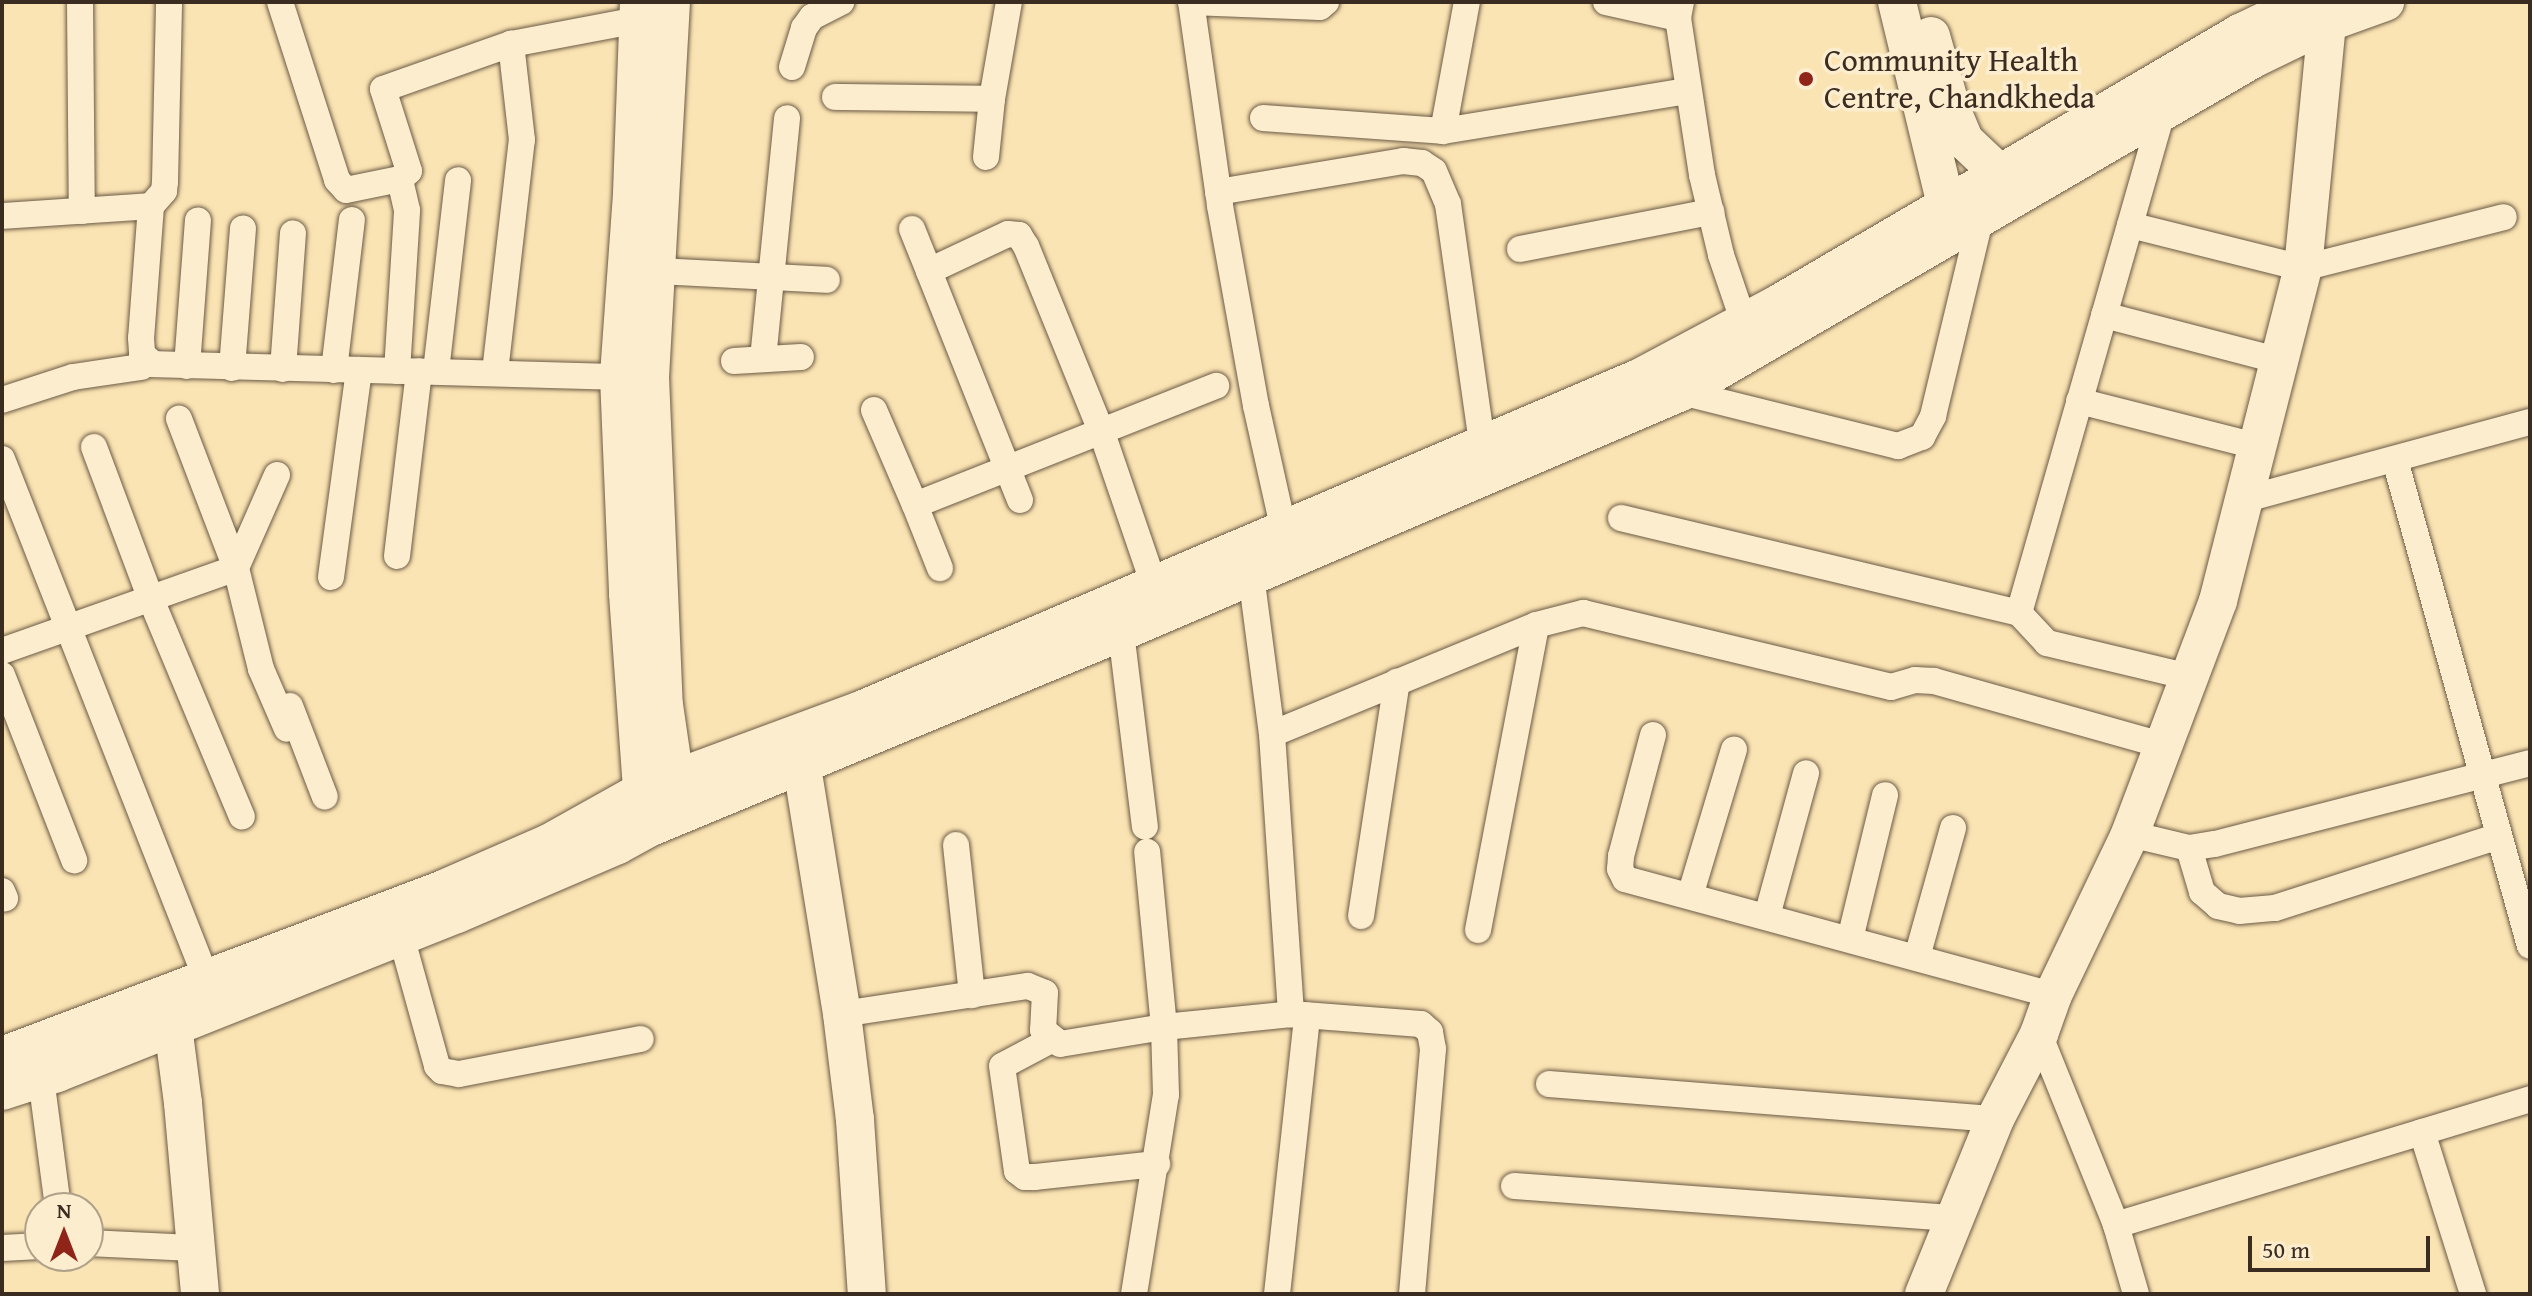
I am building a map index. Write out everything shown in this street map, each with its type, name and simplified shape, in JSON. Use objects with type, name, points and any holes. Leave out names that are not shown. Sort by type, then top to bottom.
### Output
[{"type":"main road","points":[[662,802],[664,705],[650,377],[671,2]]},
{"type":"main road","points":[[1897,2],[1963,212]]},
{"type":"main road","points":[[1923,2],[1948,97],[1965,141],[2001,175]]},
{"type":"main road","points":[[2,1056],[170,1009],[401,936],[618,845],[662,802],[802,767],[1681,392],[1963,212],[2001,175],[2240,33],[2317,9],[2385,2]]},
{"type":"main road","points":[[2,1091],[41,1078],[170,1009],[206,978],[293,948],[524,854],[662,802],[861,710],[1639,378],[2162,113],[2253,59],[2317,9]]},
{"type":"main road","points":[[1924,1294],[1995,1119],[2039,1034],[2053,995],[2130,834],[2218,601],[2303,268],[2317,9]]},
{"type":"main road","points":[[638,11],[619,377],[628,594],[662,802]]},
{"type":"main road","points":[[802,767],[842,1014],[855,1120],[867,1294]]},
{"type":"main road","points":[[170,1009],[183,1103],[193,1248],[200,1294]]},
{"type":"street","points":[[80,2],[82,211]]},
{"type":"street","points":[[169,2],[165,182],[164,191],[151,206],[142,354],[153,364],[619,377]]},
{"type":"street","points":[[280,2],[341,187],[346,190],[400,179],[409,171],[383,89],[511,44],[638,11]]},
{"type":"street","points":[[792,67],[804,28],[812,17],[841,2]]},
{"type":"street","points":[[986,157],[992,99],[1009,2]]},
{"type":"street","points":[[1284,531],[1253,393],[1188,2],[1320,7],[1326,2]]},
{"type":"street","points":[[1443,131],[1467,2]]},
{"type":"street","points":[[1606,2],[1679,10],[1688,91],[1711,212],[1744,323]]},
{"type":"street","points":[[495,372],[522,140],[511,44]]},
{"type":"street","points":[[1263,118],[1443,131],[1688,91]]},
{"type":"street","points":[[835,97],[992,99]]},
{"type":"street","points":[[2019,613],[2162,113]]},
{"type":"street","points":[[763,359],[787,118]]},
{"type":"street","points":[[1219,199],[1403,161],[1422,163],[1434,171],[1448,204],[1482,443]]},
{"type":"street","points":[[400,179],[407,210],[418,371]]},
{"type":"street","points":[[397,556],[418,371],[458,180]]},
{"type":"street","points":[[1219,199],[1320,188]]},
{"type":"street","points":[[2,216],[151,206]]},
{"type":"street","points":[[1520,249],[1711,212]]},
{"type":"street","points":[[1681,392],[1898,446],[1922,437],[1933,416],[1963,212]]},
{"type":"street","points":[[2130,225],[2303,268],[2504,217]]},
{"type":"street","points":[[187,366],[198,220]]},
{"type":"street","points":[[331,577],[347,370],[352,220]]},
{"type":"street","points":[[232,368],[243,228]]},
{"type":"street","points":[[912,229],[1020,500]]},
{"type":"street","points":[[283,369],[293,233]]},
{"type":"street","points":[[929,271],[1008,234],[1019,235],[1102,433],[1154,585]]},
{"type":"street","points":[[657,271],[827,280]]},
{"type":"street","points":[[2104,315],[2280,361]]},
{"type":"street","points":[[734,361],[801,357]]},
{"type":"street","points":[[2,400],[73,377],[141,367]]},
{"type":"street","points":[[915,505],[1216,386]]},
{"type":"street","points":[[2079,401],[2259,447]]},
{"type":"street","points":[[874,410],[940,568]]},
{"type":"street","points":[[179,419],[325,797]]},
{"type":"street","points":[[2246,499],[2530,422]]},
{"type":"street","points":[[94,447],[150,597],[242,817]]},
{"type":"street","points":[[2,459],[206,978]]},
{"type":"street","points":[[2395,460],[2530,946]]},
{"type":"street","points":[[277,475],[236,568],[261,669],[287,729]]},
{"type":"street","points":[[1621,518],[2019,613],[2047,643],[2190,677]]},
{"type":"street","points":[[2,651],[236,568]]},
{"type":"street","points":[[1251,575],[1272,734],[1299,1015],[1277,1294]]},
{"type":"street","points":[[1272,734],[1536,625],[1583,613],[1610,617],[1891,687],[1915,680],[1934,681],[2165,746]]},
{"type":"street","points":[[1478,930],[1536,625]]},
{"type":"street","points":[[1121,632],[1146,839],[1164,1027],[1166,1095],[1134,1294]]},
{"type":"street","points":[[2,675],[74,860]]},
{"type":"street","points":[[1361,916],[1397,682]]},
{"type":"street","points":[[1653,735],[1620,869],[1625,879],[2053,995]]},
{"type":"street","points":[[1690,896],[1734,749]]},
{"type":"street","points":[[2130,834],[2189,848],[2530,763]]},
{"type":"street","points":[[1767,916],[1806,773]]},
{"type":"street","points":[[1850,939],[1885,795]]},
{"type":"street","points":[[1917,957],[1953,828]]},
{"type":"street","points":[[2189,848],[2202,892],[2218,906],[2239,911],[2275,908],[2499,836]]},
{"type":"street","points":[[956,845],[972,995]]},
{"type":"street","points":[[401,936],[437,1066],[442,1071],[459,1074],[641,1039]]},
{"type":"street","points":[[842,1014],[1028,986],[1045,993],[1043,1030],[1051,1040],[1060,1044],[1164,1027],[1299,1015],[1421,1024],[1430,1032],[1433,1049],[1412,1294]]},
{"type":"street","points":[[2039,1034],[2116,1225],[2136,1294]]},
{"type":"street","points":[[1051,1040],[1002,1066],[1017,1171],[1025,1177],[1035,1177],[1157,1164]]},
{"type":"street","points":[[41,1078],[56,1192]]},
{"type":"street","points":[[1549,1084],[1995,1119]]},
{"type":"street","points":[[2116,1225],[2530,1099]]},
{"type":"street","points":[[2422,1132],[2473,1294]]},
{"type":"street","points":[[1514,1186],[1955,1218]]},
{"type":"street","points":[[104,1244],[193,1248]]},
{"type":"street","points":[[2,1248],[24,1247]]},
{"type":"place","name":"Community Health Centre, Chandkheda","points":[[1806,79]]}]
